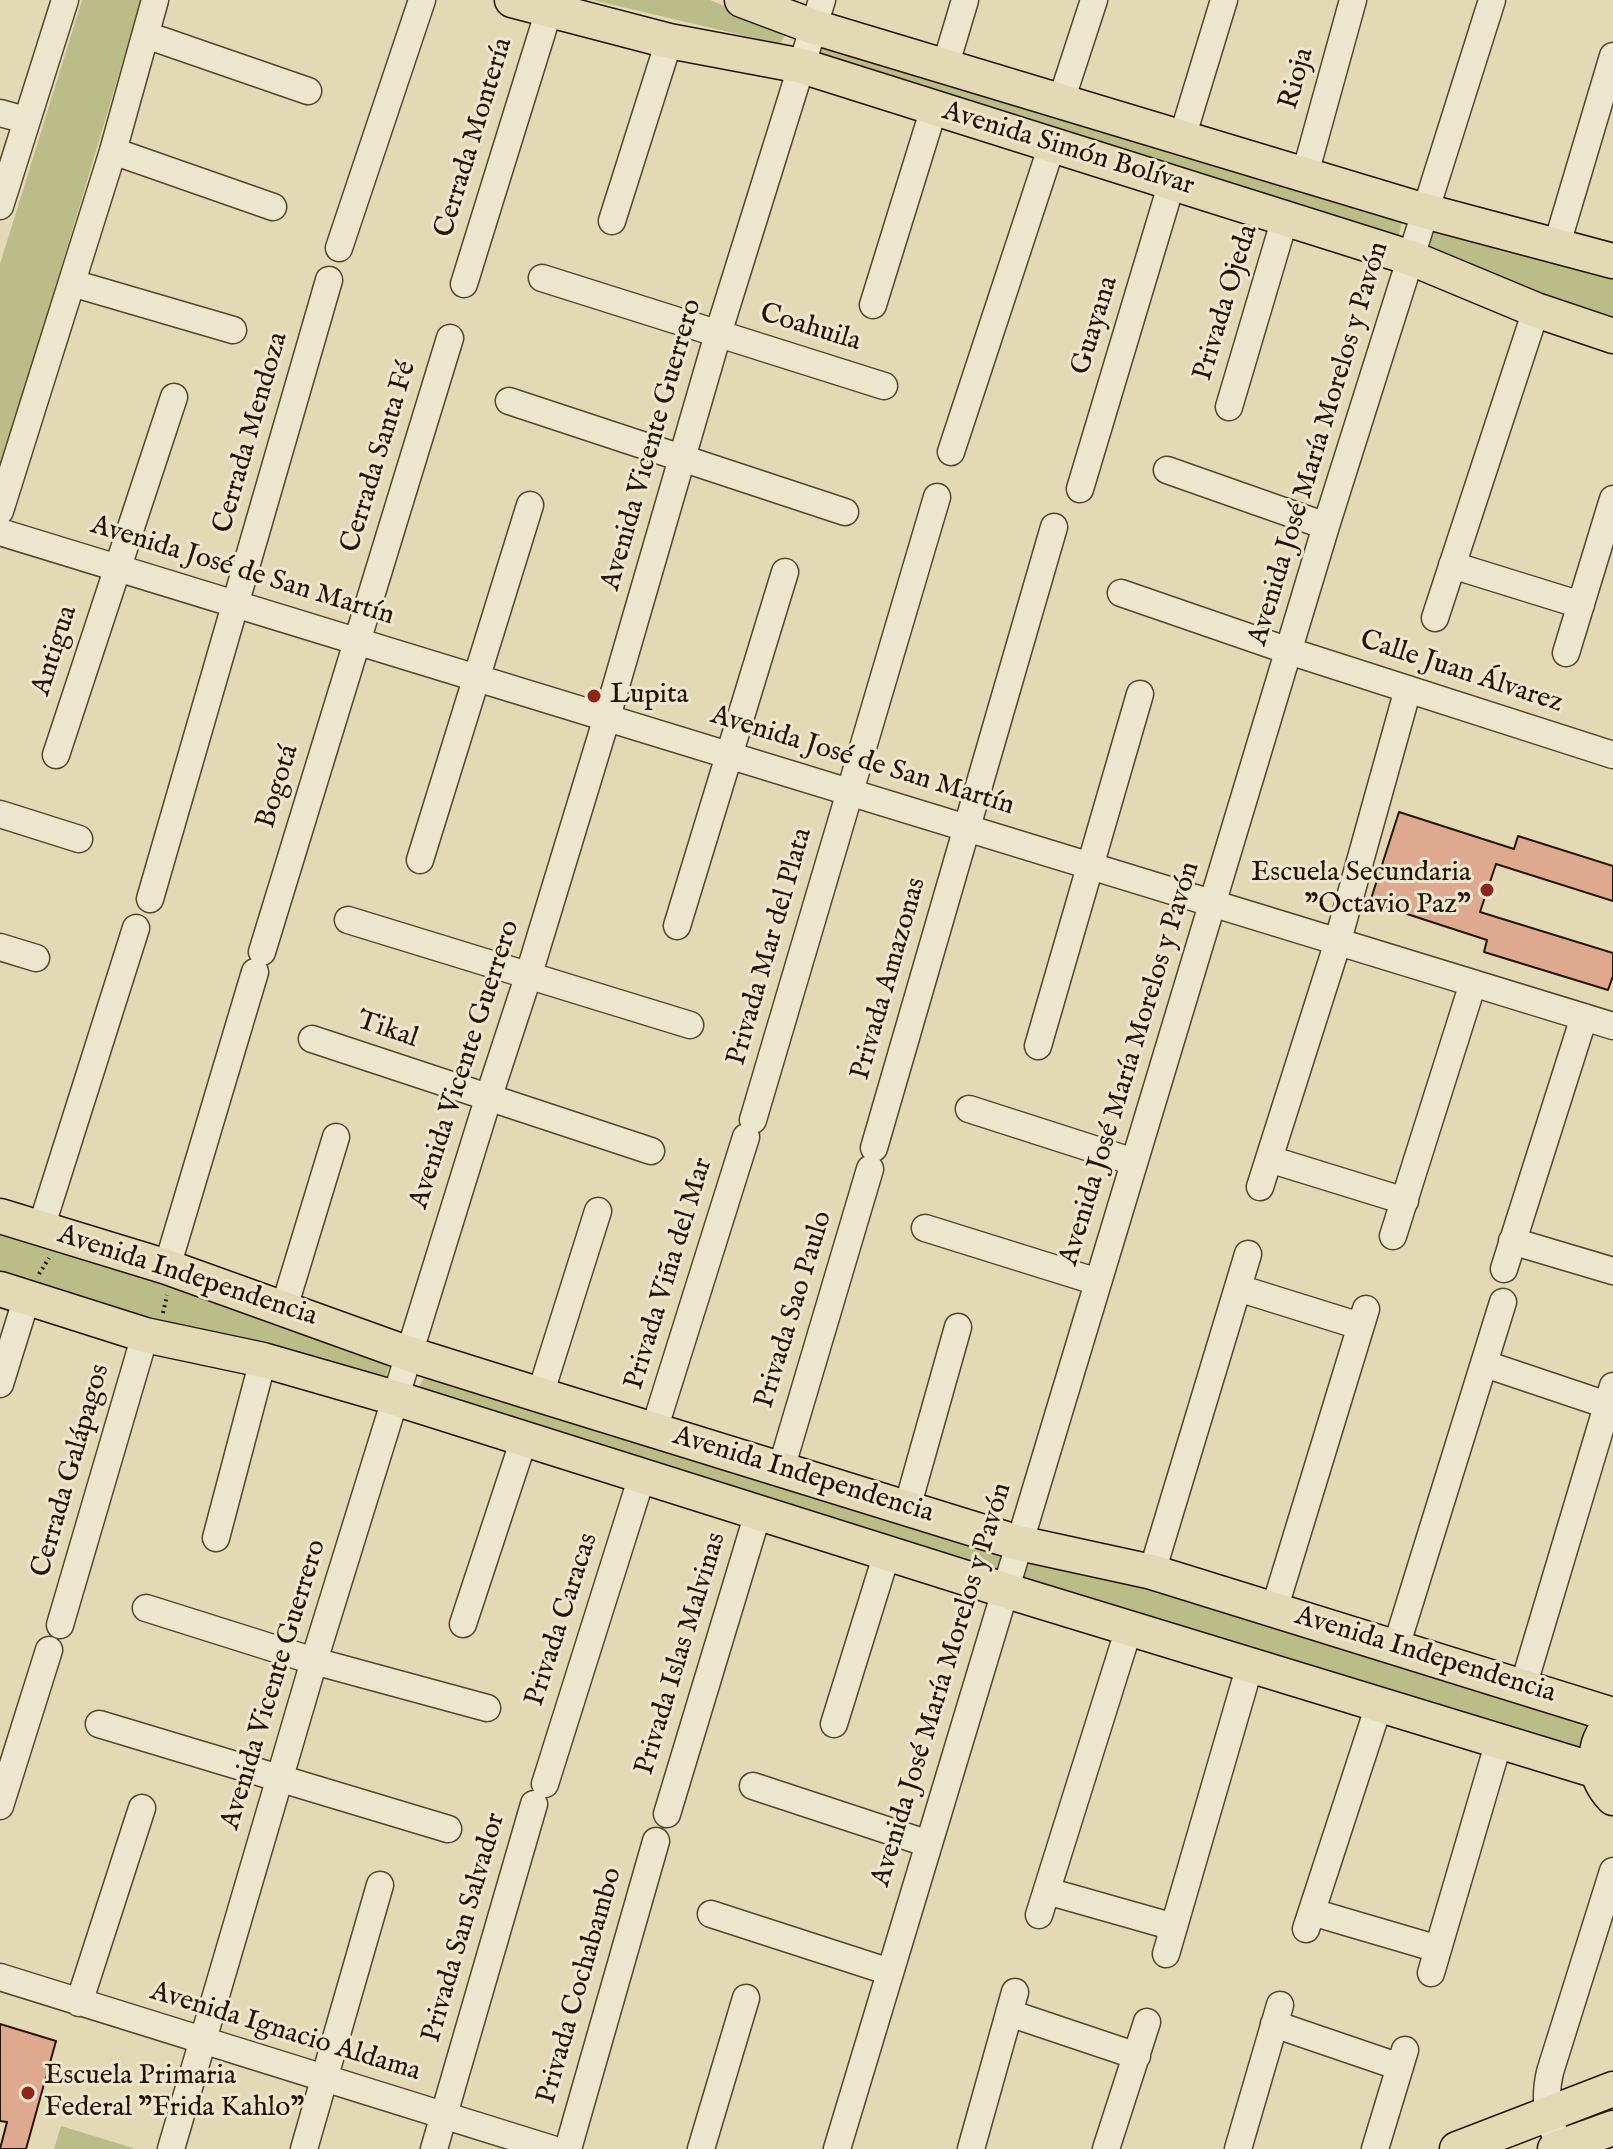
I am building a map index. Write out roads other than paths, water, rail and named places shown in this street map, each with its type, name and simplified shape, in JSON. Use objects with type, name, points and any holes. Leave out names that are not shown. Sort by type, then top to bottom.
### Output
[{"type":"main road","name":"Avenida Simón Bolívar","points":[[512,0],[669,41],[802,66],[1411,258],[1536,310],[1613,336]]},
{"type":"main road","name":"Avenida Simón Bolívar","points":[[742,0],[818,14],[945,67],[1425,211],[1613,261]]},
{"type":"main road","name":"Avenida Independencia","points":[[0,1216],[170,1268],[409,1354],[540,1395],[1019,1543],[1152,1572],[1613,1718]]},
{"type":"main road","name":"Avenida Independencia","points":[[16,1294],[151,1337],[263,1360],[395,1398],[1004,1590],[1499,1741],[1605,1785]]},
{"type":"main road","points":[[1605,1785],[1596,1751],[1603,1732],[1613,1718]]},
{"type":"main road","points":[[1457,2149],[1613,2089]]},
{"type":"main road","points":[[1558,2148],[1613,2128]]},
{"type":"street","points":[[0,206],[65,0]]},
{"type":"street","points":[[0,511],[113,151],[155,0]]},
{"type":"street","points":[[339,248],[422,0]]},
{"type":"street","points":[[945,67],[965,0]]},
{"type":"street","points":[[1061,101],[1094,0]]},
{"type":"street","points":[[1182,138],[1224,0]]},
{"type":"street","name":"Rioja","points":[[1305,174],[1353,0]]},
{"type":"street","name":"Avenida José María Morelos y Pavón","points":[[837,2149],[1326,526],[1492,0]]},
{"type":"street","name":"Cerrada Montería","points":[[464,284],[549,10]]},
{"type":"street","name":"Avenida Vicente Guerrero","points":[[171,2149],[314,1661],[528,977],[718,334],[818,14]]},
{"type":"street","points":[[146,35],[308,91]]},
{"type":"street","points":[[612,221],[669,41]]},
{"type":"street","points":[[1557,244],[1613,56]]},
{"type":"street","points":[[873,305],[934,108]]},
{"type":"street","points":[[0,113],[26,120]]},
{"type":"street","points":[[951,452],[1052,145]]},
{"type":"street","points":[[113,151],[273,207]]},
{"type":"street","name":"Guayana","points":[[1080,489],[1172,182]]},
{"type":"street","name":"Privada Ojeda","points":[[1229,407],[1285,218]]},
{"type":"street","name":"Coahuila","points":[[542,278],[884,386]]},
{"type":"street","name":"Cerrada Mendoza","points":[[150,899],[329,280]]},
{"type":"street","points":[[72,283],[233,330]]},
{"type":"street","points":[[1435,618],[1536,310]]},
{"type":"street","name":"Cerrada Santa Fé","points":[[357,641],[450,338]]},
{"type":"street","name":"Antigua","points":[[56,755],[174,397]]},
{"type":"street","points":[[509,401],[845,512]]},
{"type":"street","points":[[1167,470],[1326,526]]},
{"type":"street","name":"Privada Mar del Plata","points":[[750,1129],[937,497]]},
{"type":"street","points":[[1566,653],[1613,499]]},
{"type":"street","points":[[420,860],[530,505]]},
{"type":"street","name":"Privada Amazonas","points":[[872,1158],[1054,527]]},
{"type":"street","name":"Avenida José de San Martín","points":[[0,532],[1613,1026]]},
{"type":"street","points":[[1452,565],[1581,605]]},
{"type":"street","points":[[677,926],[785,572]]},
{"type":"street","name":"Calle Juan Álvarez","points":[[1121,593],[1289,651],[1613,755]]},
{"type":"street","name":"Bogotá","points":[[170,1268],[258,962],[357,641]]},
{"type":"street","points":[[1260,1187],[1337,942],[1408,689]]},
{"type":"street","points":[[1038,1046],[1140,694]]},
{"type":"street","points":[[0,814],[79,839]]},
{"type":"street","points":[[348,920],[690,1025]]},
{"type":"street","points":[[46,1230],[136,928]]},
{"type":"street","points":[[0,947],[36,958]]},
{"type":"street","points":[[1393,1236],[1473,983]]},
{"type":"street","points":[[1504,1269],[1584,1017]]},
{"type":"street","name":"Tikal","points":[[312,1039],[651,1151]]},
{"type":"street","points":[[969,1109],[1134,1162]]},
{"type":"street","name":"Privada Viña del Mar","points":[[654,1430],[750,1129]]},
{"type":"street","points":[[284,1308],[336,1137]]},
{"type":"street","name":"Privada Sao Paulo","points":[[781,1469],[872,1158]]},
{"type":"street","points":[[1269,1159],[1405,1201]]},
{"type":"street","points":[[540,1395],[598,1211]]},
{"type":"street","points":[[925,1228],[1098,1282]]},
{"type":"street","points":[[1512,1241],[1613,1271]]},
{"type":"street","points":[[1152,1572],[1248,1254]]},
{"type":"street","points":[[1238,1288],[1363,1317],[1274,1610]]},
{"type":"street","points":[[0,1384],[16,1294]]},
{"type":"street","points":[[1396,1647],[1503,1302]]},
{"type":"street","points":[[907,1508],[958,1327]]},
{"type":"street","name":"Cerrada Galápagos","points":[[60,1625],[151,1337]]},
{"type":"street","points":[[216,1538],[263,1360]]},
{"type":"street","points":[[1485,1364],[1610,1395],[1523,1687]]},
{"type":"street","points":[[463,1624],[524,1439]]},
{"type":"street","name":"Privada Caracas","points":[[540,1794],[642,1476]]},
{"type":"street","name":"Privada Islas Malvinas","points":[[667,1814],[758,1513]]},
{"type":"street","points":[[834,1724],[887,1553]]},
{"type":"street","points":[[146,1608],[314,1661],[487,1708]]},
{"type":"street","points":[[1129,1628],[1043,1903],[1174,1927]]},
{"type":"street","points":[[0,1806],[49,1650]]},
{"type":"street","points":[[1166,1954],[1250,1665]]},
{"type":"street","points":[[1379,1705],[1309,1920],[1435,1961],[1499,1741]]},
{"type":"street","points":[[99,1724],[448,1829]]},
{"type":"street","points":[[753,1786],[929,1844]]},
{"type":"street","name":"Privada San Salvador","points":[[434,2149],[540,1794]]},
{"type":"street","points":[[79,2003],[142,1808]]},
{"type":"street","name":"Privada Cochabambo","points":[[568,2149],[656,1841]]},
{"type":"street","points":[[1558,2148],[1547,2113],[1545,2094],[1613,1871]]},
{"type":"street","points":[[304,2149],[380,1885]]},
{"type":"street","points":[[711,1914],[890,1972]]},
{"type":"street","name":"Avenida Ignacio Aldama","points":[[0,1977],[552,2149]]},
{"type":"street","points":[[701,2149],[746,1998]]},
{"type":"street","points":[[971,2149],[1012,2003],[1137,2056]]},
{"type":"street","points":[[1238,2149],[1277,2014],[1402,2059],[1375,2149]]},
{"type":"street","points":[[1106,2149],[1147,2022]]},
{"type":"place","name":"Lupita","points":[[594,696]]},
{"type":"place","name":"Escuela Secundaria \"Octavio Paz\"","points":[[1487,890]]},
{"type":"place","name":"Escuela Primaria Federal \"Frida Kahlo\"","points":[[28,2093]]}]
